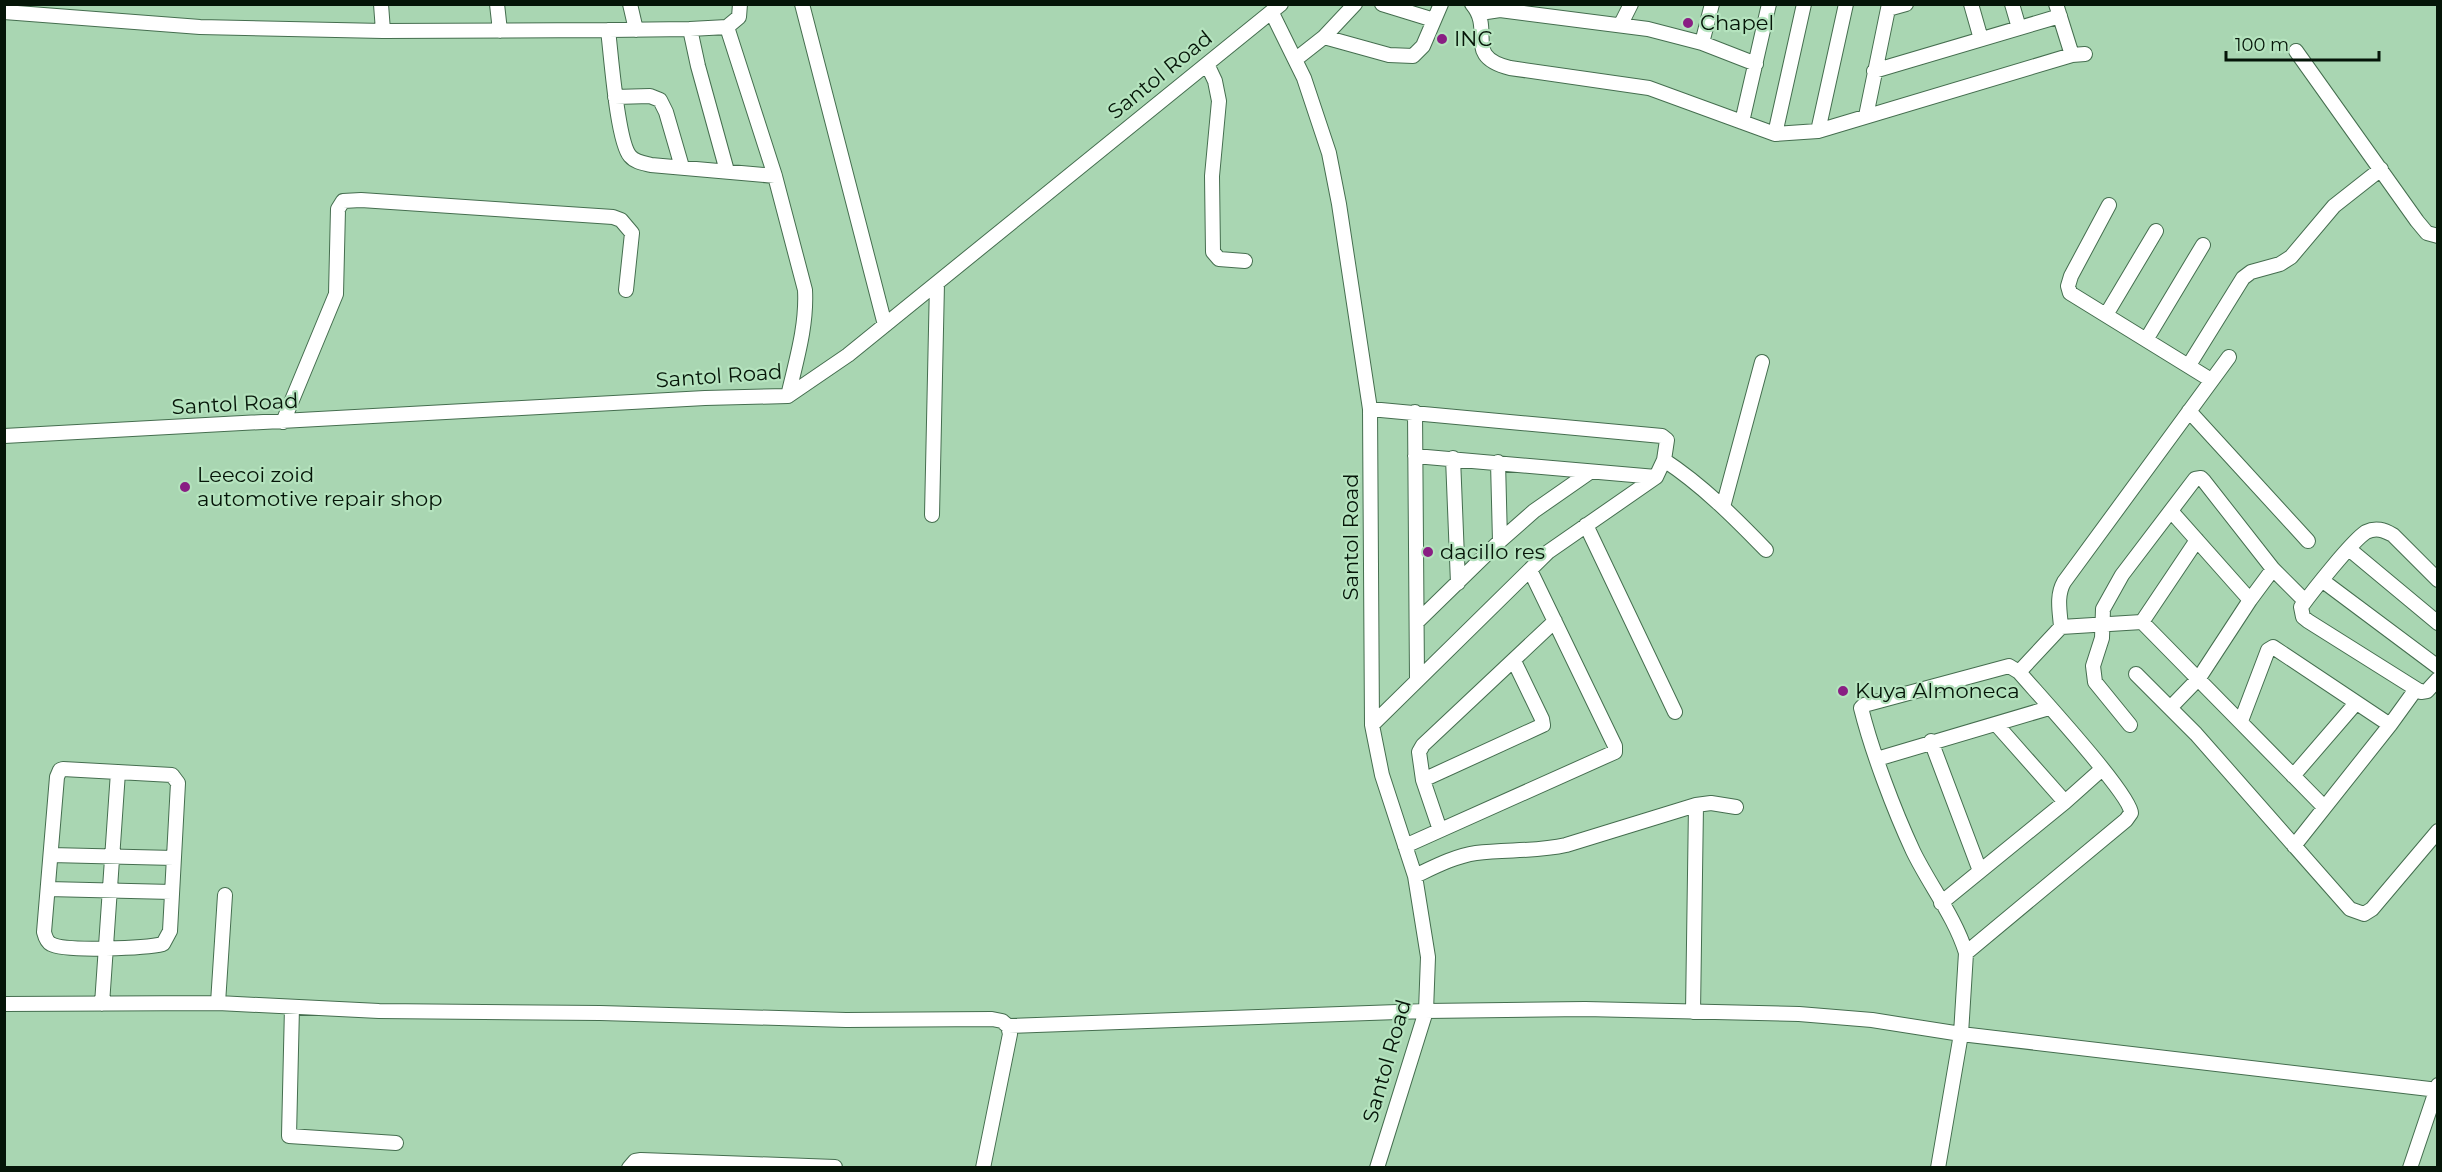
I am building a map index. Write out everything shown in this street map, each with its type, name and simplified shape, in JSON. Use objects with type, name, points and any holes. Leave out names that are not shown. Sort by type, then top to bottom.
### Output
[{"type":"street","points":[[381,4],[383,31]]},
{"type":"street","points":[[497,4],[500,31]]},
{"type":"street","points":[[630,4],[636,30]]},
{"type":"street","points":[[4,12],[200,27],[383,31],[636,30],[728,27],[739,17],[740,4]]},
{"type":"street","points":[[802,4],[885,325]]},
{"type":"street","points":[[1296,59],[1324,36],[1355,4]]},
{"type":"street","points":[[1382,4],[1434,20]]},
{"type":"street","points":[[1324,36],[1389,55],[1410,57],[1419,52],[1441,4]]},
{"type":"street","points":[[1562,19],[1568,4]]},
{"type":"street","points":[[1622,24],[1631,4]]},
{"type":"street","points":[[1702,43],[1712,4]]},
{"type":"street","points":[[1742,122],[1769,4]]},
{"type":"street","points":[[1775,134],[1804,4]]},
{"type":"street","points":[[1818,131],[1846,4]]},
{"type":"street","points":[[1866,116],[1888,7],[1906,4]]},
{"type":"street","points":[[1971,4],[1981,39]]},
{"type":"street","points":[[2012,4],[2019,28]]},
{"type":"street","points":[[1756,64],[1702,43],[1622,24],[1562,19],[1502,7],[1476,9],[1484,54],[1499,65],[1649,88],[1775,134],[1818,131],[2078,54],[2058,10],[2019,28],[1874,71]]},
{"type":"street","name":"Santol Road","points":[[4,436],[705,398],[788,396],[824,374],[1277,9],[1304,78],[1329,153],[1339,204],[1371,409],[1372,725],[1382,775],[1415,876],[1428,957],[1426,1011],[1377,1167]]},
{"type":"street","points":[[728,27],[775,176],[805,290],[806,306],[803,326],[788,396]]},
{"type":"street","points":[[690,29],[727,171]]},
{"type":"street","points":[[608,30],[615,97],[625,146],[634,160],[651,165],[775,176]]},
{"type":"street","points":[[2296,51],[2423,228],[2438,236]]},
{"type":"street","points":[[1207,64],[1215,81],[1219,101],[1212,176],[1213,252],[1219,259],[1245,261]]},
{"type":"street","points":[[615,97],[650,96],[660,100],[666,112],[682,167]]},
{"type":"street","points":[[2189,365],[2243,278],[2251,272],[2274,266],[2291,257],[2334,206],[2381,169]]},
{"type":"street","points":[[283,422],[336,294],[338,209],[343,201],[361,200],[613,217],[621,220],[632,233],[627,290]]},
{"type":"street","points":[[2109,205],[2071,276],[2068,286],[2070,293],[2211,380]]},
{"type":"street","points":[[2106,315],[2156,231]]},
{"type":"street","points":[[2146,340],[2203,245]]},
{"type":"street","points":[[932,515],[937,284]]},
{"type":"street","points":[[2061,627],[2059,590],[2229,357]]},
{"type":"street","points":[[1724,507],[1762,362]]},
{"type":"street","points":[[1371,409],[1662,436],[1667,440],[1664,460],[1656,477],[1564,540],[1530,570],[1372,725]]},
{"type":"street","points":[[2189,411],[2308,541]]},
{"type":"street","points":[[1415,412],[1417,680]]},
{"type":"street","points":[[1415,456],[1656,477]]},
{"type":"street","points":[[1453,458],[1458,583]]},
{"type":"street","points":[[1664,460],[1688,476],[1724,507],[1766,550]]},
{"type":"street","points":[[1498,462],[1500,541]]},
{"type":"street","points":[[1418,621],[1534,511],[1590,472]]},
{"type":"street","points":[[2130,725],[2095,682],[2093,666],[2102,638],[2103,609],[2122,575],[2195,479],[2201,478],[2273,569],[2305,601]]},
{"type":"street","points":[[2171,510],[2250,600]]},
{"type":"street","points":[[1586,525],[1675,712]]},
{"type":"street","points":[[2438,579],[2393,535],[2385,530],[2375,529],[2366,533],[2349,549],[2301,607],[2301,612],[2308,621],[2421,692],[2427,691],[2438,679]]},
{"type":"street","points":[[2142,622],[2197,540]]},
{"type":"street","points":[[2349,549],[2438,623]]},
{"type":"street","points":[[2170,708],[2199,678],[2273,569]]},
{"type":"street","points":[[1405,846],[1615,752],[1615,746],[1530,570]]},
{"type":"street","points":[[2323,581],[2438,667]]},
{"type":"street","points":[[1440,830],[1423,780],[1419,752],[1423,745],[1555,621]]},
{"type":"street","points":[[2019,672],[2061,627],[2142,622],[2324,807]]},
{"type":"street","points":[[2241,721],[2270,648],[2276,648],[2390,725]]},
{"type":"street","points":[[1423,780],[1543,725],[1514,661]]},
{"type":"street","points":[[1938,1167],[1961,1034],[1966,953],[1961,937],[1913,850],[1877,759],[1861,709],[1864,705],[2002,666],[2013,667],[2102,769],[2128,801],[2131,809],[2129,817],[1966,953]]},
{"type":"street","points":[[2136,674],[2170,708],[2350,909],[2364,914],[2372,909],[2438,831]]},
{"type":"street","points":[[2294,846],[2416,689]]},
{"type":"street","points":[[2293,776],[2356,703]]},
{"type":"street","points":[[1877,759],[1931,741],[2049,708]]},
{"type":"street","points":[[1996,724],[2065,802]]},
{"type":"street","points":[[1931,741],[1980,871]]},
{"type":"street","points":[[1941,903],[2102,769]]},
{"type":"street","points":[[60,770],[172,775],[176,778],[178,783],[170,931],[163,944],[105,948],[59,947],[50,944],[44,932],[51,855],[57,777],[60,770]]},
{"type":"street","points":[[102,1004],[118,772]]},
{"type":"street","points":[[1415,876],[1461,856],[1476,853],[1550,849],[1696,804],[1711,803],[1736,807]]},
{"type":"street","points":[[1693,1012],[1696,804]]},
{"type":"street","points":[[51,855],[174,858]]},
{"type":"street","points":[[48,889],[172,892]]},
{"type":"street","points":[[218,1003],[225,895]]},
{"type":"street","points":[[4,1004],[218,1003],[379,1011],[600,1013],[846,1020],[992,1019],[1002,1021],[1008,1026],[1010,1034],[983,1167]]},
{"type":"street","points":[[292,1007],[289,1136],[396,1143]]},
{"type":"street","points":[[1008,1026],[1426,1011],[1585,1009],[1799,1014],[1872,1020],[1961,1034],[2436,1088],[2410,1167]]},
{"type":"street","points":[[630,1167],[634,1161],[641,1160],[836,1167]]},
{"type":"place","name":"Chapel","points":[[1688,23]]},
{"type":"place","name":"INC","points":[[1442,39]]},
{"type":"place","name":"Leecoi zoid automotive repair shop","points":[[185,487]]},
{"type":"place","name":"dacillo res","points":[[1428,552]]},
{"type":"place","name":"Kuya Almoneca","points":[[1843,691]]}]
